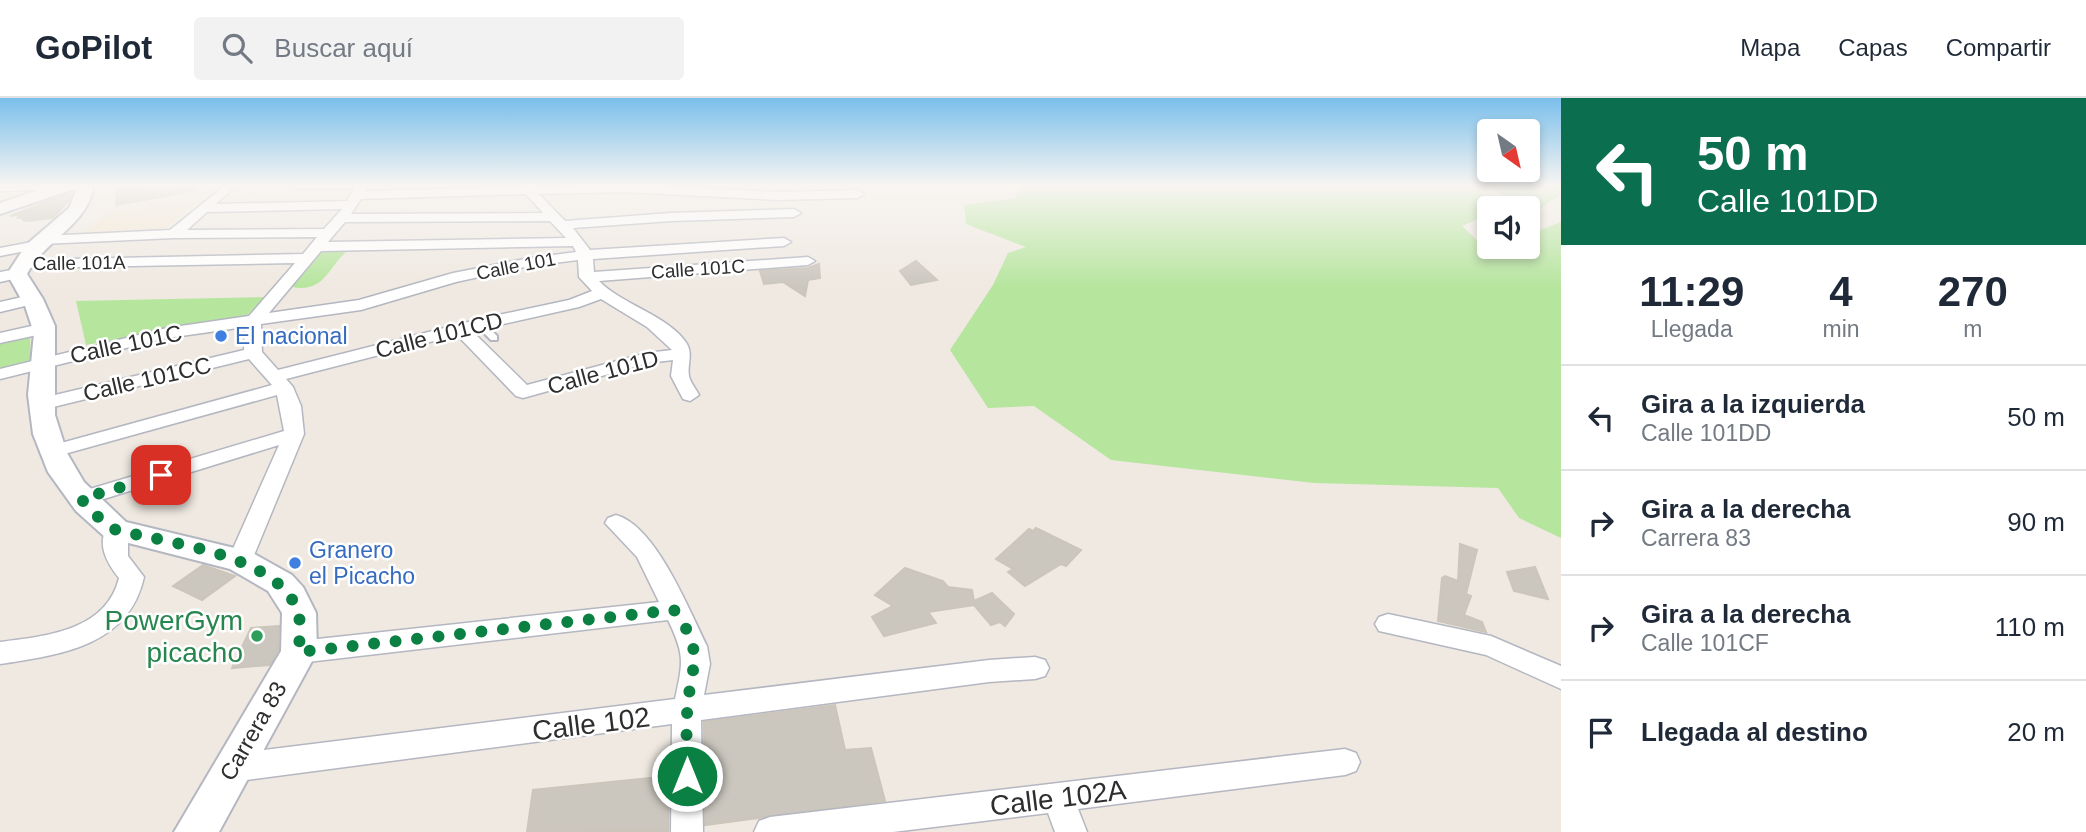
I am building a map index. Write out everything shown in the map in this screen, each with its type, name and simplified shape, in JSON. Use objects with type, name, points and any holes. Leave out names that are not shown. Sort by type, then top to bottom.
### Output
[{"type":"street","points":[[20,259],[69,218]]},
{"type":"street","points":[[174,234],[193,218]]},
{"type":"street","points":[[240,560],[294,433],[291,406],[279,381],[253,354],[253,322],[339,218]]},
{"type":"street","name":"Calle 101","points":[[537,218],[560,221],[636,218]]},
{"type":"street","points":[[558,218],[582,248],[587,277],[602,293],[670,335],[682,354],[680,376],[690,395]]},
{"type":"street","points":[[20,259],[174,234],[328,233]]},
{"type":"street","name":"Calle 101","points":[[253,322],[361,305],[476,273],[582,248],[784,242]]},
{"type":"street","points":[[310,253],[505,245],[582,248]]},
{"type":"street","points":[[494,269],[492,262],[507,255],[505,245]]},
{"type":"street","name":"Calle 101A","points":[[20,259],[136,262],[310,253]]},
{"type":"street","points":[[20,259],[31,300],[45,328],[41,404],[50,452],[81,499],[101,520],[116,530],[240,560],[280,583],[299,612],[299,652],[516,627],[682,622]]},
{"type":"street","name":"Calle 101C","points":[[587,277],[808,261]]},
{"type":"street","points":[[476,273],[485,291]]},
{"type":"street","name":"Calle 101CD","points":[[50,452],[279,381],[460,329],[573,304],[602,293]]},
{"type":"street","points":[[0,307],[31,300]]},
{"type":"street","name":"Calle 101C","points":[[0,374],[167,333],[253,322]]},
{"type":"street","points":[[0,338],[45,328]]},
{"type":"street","name":"Calle 101D","points":[[460,329],[523,392],[647,358],[682,354]]},
{"type":"street","name":"Calle 101CC","points":[[41,404],[253,354]]},
{"type":"street","points":[[81,499],[294,433]]},
{"type":"street","points":[[616,523],[648,552],[682,622],[696,664],[687,712],[687,832]]},
{"type":"street","points":[[0,653],[58,645],[106,621],[122,608],[129,597],[132,577],[116,558],[116,530]]},
{"type":"street","points":[[1388,624],[1491,646],[1561,678]]},
{"type":"street","name":"Carrera 83","points":[[197,832],[299,652]]},
{"type":"street","name":"Calle 102","points":[[231,768],[687,712],[989,671],[1035,668]]},
{"type":"street","name":"Calle 102A","points":[[770,832],[1345,762]]},
{"type":"street","points":[[1058,798],[1071,832]]},
{"type":"lane","points":[[480,324],[494,338]]},
{"type":"shaded area","points":[[101,218],[177,218],[165,228],[84,232]]},
{"type":"green space","points":[[965,218],[1477,218],[1462,226],[1477,240],[1477,259],[1540,259],[1540,230],[1561,222],[1561,538],[1519,518],[1498,488],[1314,483],[1111,460],[1034,406],[988,408],[950,350],[993,285],[1008,253],[1026,247],[966,224]]},
{"type":"green space","points":[[317,250],[347,251],[319,282],[303,288],[292,287]]},
{"type":"green space","points":[[267,297],[247,315],[86,345],[76,301]]},
{"type":"green space","points":[[30,335],[31,363],[0,371],[0,342]]},
{"type":"building","points":[[25,218],[51,218],[26,221],[23,220]]},
{"type":"building","points":[[916,261],[937,280],[911,285],[900,271]]},
{"type":"building","points":[[819,264],[820,278],[808,280],[805,296],[783,282],[764,284],[760,271],[808,268]]},
{"type":"building","points":[[1036,528],[1081,550],[1066,566],[1061,564],[1025,586],[1008,572],[1013,569],[996,559],[1029,529],[1033,531]]},
{"type":"building","points":[[1460,544],[1477,550],[1466,594],[1471,596],[1464,615],[1482,622],[1486,632],[1438,621],[1442,578],[1445,576],[1458,581]]},
{"type":"building","points":[[203,565],[235,576],[202,600],[173,586]]},
{"type":"building","points":[[1535,567],[1548,599],[1514,591],[1507,572]]},
{"type":"building","points":[[905,568],[943,581],[948,587],[972,590],[974,601],[992,593],[1014,614],[1005,626],[1000,622],[991,625],[974,605],[928,612],[936,623],[884,636],[872,617],[893,606],[875,595]]},
{"type":"building","points":[[279,626],[278,650],[270,665],[232,668],[251,628]]},
{"type":"building","points":[[835,705],[845,750],[871,748],[885,801],[705,825],[704,722]]},
{"type":"building","points":[[669,776],[668,831],[527,832],[533,790]]},
{"type":"place","name":"El nacional","points":[[221,336]]},
{"type":"place","name":"Granero el Picacho","points":[[295,563]]},
{"type":"place","name":"PowerGym picacho","points":[[257,636]]},
{"type":"route","points":[[161,475],[81,499],[101,520],[116,530],[240,560],[262,570],[280,583],[299,612],[299,652],[674,610],[690,634],[696,664],[687,712],[687,776]]}]
